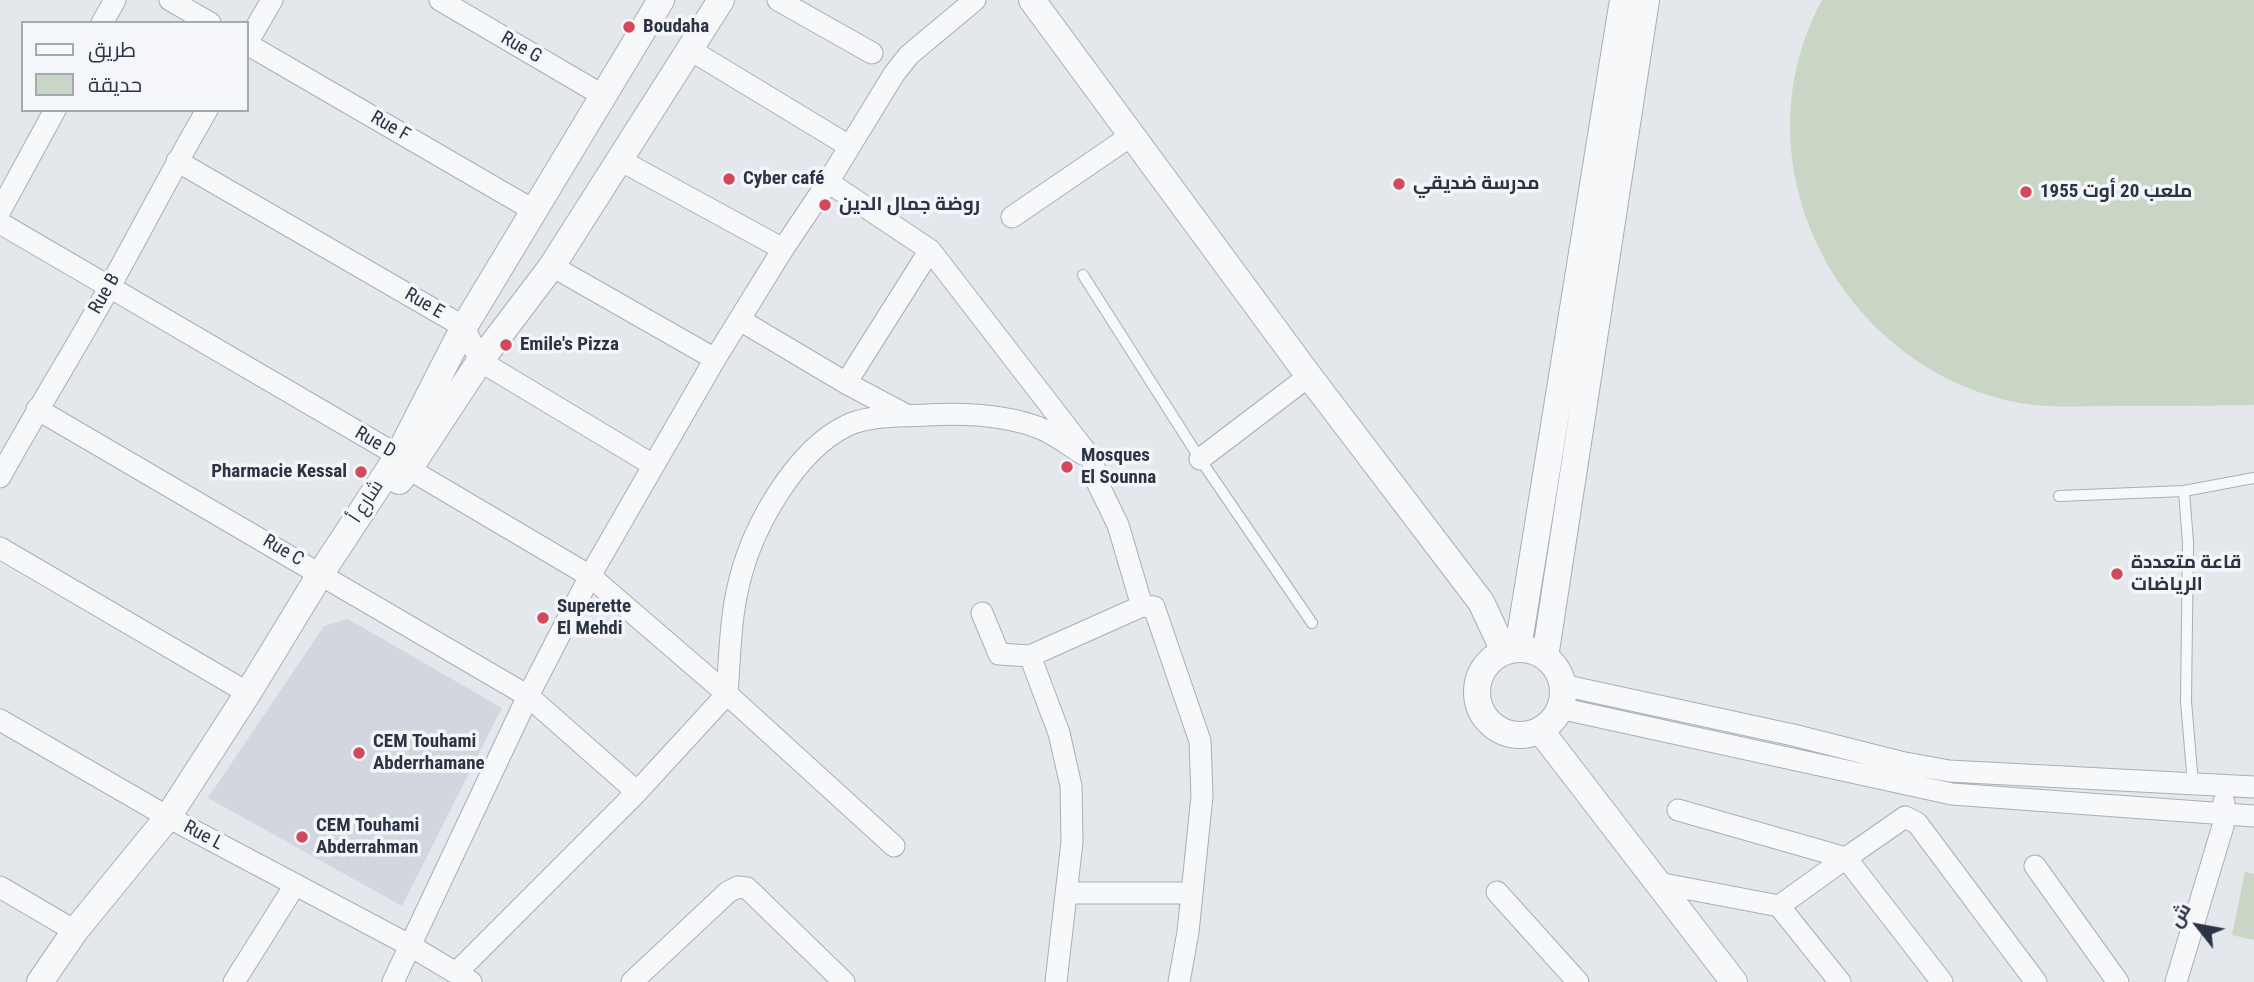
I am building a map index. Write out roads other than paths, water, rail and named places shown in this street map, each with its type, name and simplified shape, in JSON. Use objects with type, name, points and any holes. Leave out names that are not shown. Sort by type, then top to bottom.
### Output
[{"type":"street","points":[[103,21],[115,0]]},
{"type":"street","points":[[170,0],[206,21]]},
{"type":"street","points":[[248,42],[272,0]]},
{"type":"street","name":"Rue G","points":[[440,0],[602,95]]},
{"type":"street","name":"شارع أ","points":[[348,539],[372,510],[402,460],[464,327],[661,0]]},
{"type":"street","name":"شارع أ","points":[[40,982],[75,931],[167,817],[248,693],[321,573],[402,460],[551,266],[721,0]]},
{"type":"street","points":[[778,0],[872,53]]},
{"type":"street","points":[[393,982],[528,696],[590,576],[715,359],[894,74],[909,55],[975,0]]},
{"type":"street","points":[[1032,0],[1309,376],[1481,602],[1511,650]]},
{"type":"street","points":[[1511,650],[1623,0]]},
{"type":"street","points":[[1545,657],[1646,0]]},
{"type":"street","name":"Rue F","points":[[248,45],[533,210]]},
{"type":"street","points":[[689,49],[849,146]]},
{"type":"street","points":[[0,211],[54,112]]},
{"type":"street","name":"Rue B","points":[[0,477],[109,289],[206,112]]},
{"type":"street","points":[[1012,217],[1132,135]]},
{"type":"street","points":[[618,159],[783,249]]},
{"type":"street","name":"Rue E","points":[[177,161],[464,327],[480,361]]},
{"type":"street","points":[[828,182],[930,250],[1094,461],[1097,482],[1118,524],[1142,606]]},
{"type":"street","name":"Rue D","points":[[0,223],[402,460],[590,576],[727,694],[894,846]]},
{"type":"street","points":[[846,383],[930,250]]},
{"type":"street","points":[[551,266],[715,359]]},
{"type":"street","points":[[740,320],[846,383],[908,416]]},
{"type":"street","points":[[480,361],[653,465]]},
{"type":"street","points":[[1200,459],[1309,376]]},
{"type":"street","name":"Rue C","points":[[37,409],[528,696],[637,792]]},
{"type":"street","points":[[464,977],[727,694],[732,620],[739,582],[767,513],[786,482],[826,439],[849,425],[862,421],[971,414],[1042,429],[1094,461]]},
{"type":"street","name":"شارع أ","points":[[348,539],[402,460]]},
{"type":"street","points":[[321,573],[348,539]]},
{"type":"street","points":[[0,548],[248,693]]},
{"type":"street","points":[[982,613],[999,654],[1030,656],[1142,606],[1154,607],[1200,741],[1202,796],[1179,982]]},
{"type":"street","points":[[1511,650],[1532,650],[1545,657],[1559,674],[1561,696],[1552,720],[1540,730],[1513,735],[1488,722],[1480,710],[1476,696],[1480,676],[1492,658],[1511,650]]},
{"type":"street","points":[[1030,656],[1059,733],[1071,786],[1072,842],[1056,982]]},
{"type":"street","points":[[1561,696],[1793,735],[1899,762],[1949,771],[2254,787]]},
{"type":"street","points":[[1561,696],[1952,794],[2254,816]]},
{"type":"street","name":"Rue L","points":[[0,720],[167,817],[464,977]]},
{"type":"street","points":[[1540,730],[1734,982]]},
{"type":"street","points":[[2176,982],[2223,826],[2225,786]]},
{"type":"street","points":[[1678,810],[1846,858],[1942,982]]},
{"type":"street","points":[[1779,906],[1905,817],[1912,819],[2036,982]]},
{"type":"street","points":[[2035,866],[2118,982]]},
{"type":"street","points":[[1658,883],[1779,906],[1840,982]]},
{"type":"street","points":[[234,982],[295,885]]},
{"type":"street","points":[[0,887],[75,931]]},
{"type":"street","points":[[632,982],[728,891],[738,887],[747,888],[844,982]]},
{"type":"street","points":[[1497,892],[1578,982]]},
{"type":"street","points":[[1067,893],[1192,893]]},
{"type":"lane","points":[[1083,275],[1200,459],[1312,623]]},
{"type":"lane","points":[[2059,496],[2184,491],[2254,478]]},
{"type":"lane","points":[[2184,491],[2188,543],[2186,701],[2193,784]]},
{"type":"place","name":"Boudaha","points":[[629,27]]},
{"type":"place","name":"Cyber café","points":[[729,179]]},
{"type":"place","name":"مدرسة ضديقي","points":[[1399,184]]},
{"type":"place","name":"ملعب 20 أوت 1955","points":[[2026,192]]},
{"type":"place","name":"روضة جمال الدين","points":[[825,205]]},
{"type":"place","name":"Emile's Pizza","points":[[506,345]]},
{"type":"place","name":"Mosques El Sounna","points":[[1067,467]]},
{"type":"place","name":"Pharmacie Kessal","points":[[361,472]]},
{"type":"place","name":"قاعة متعددة الرياضات","points":[[2117,574]]},
{"type":"place","name":"Superette El Mehdi","points":[[543,618]]},
{"type":"place","name":"CEM Touhami Abderrhamane","points":[[359,753]]},
{"type":"place","name":"CEM Touhami Abderrahman","points":[[302,837]]}]
